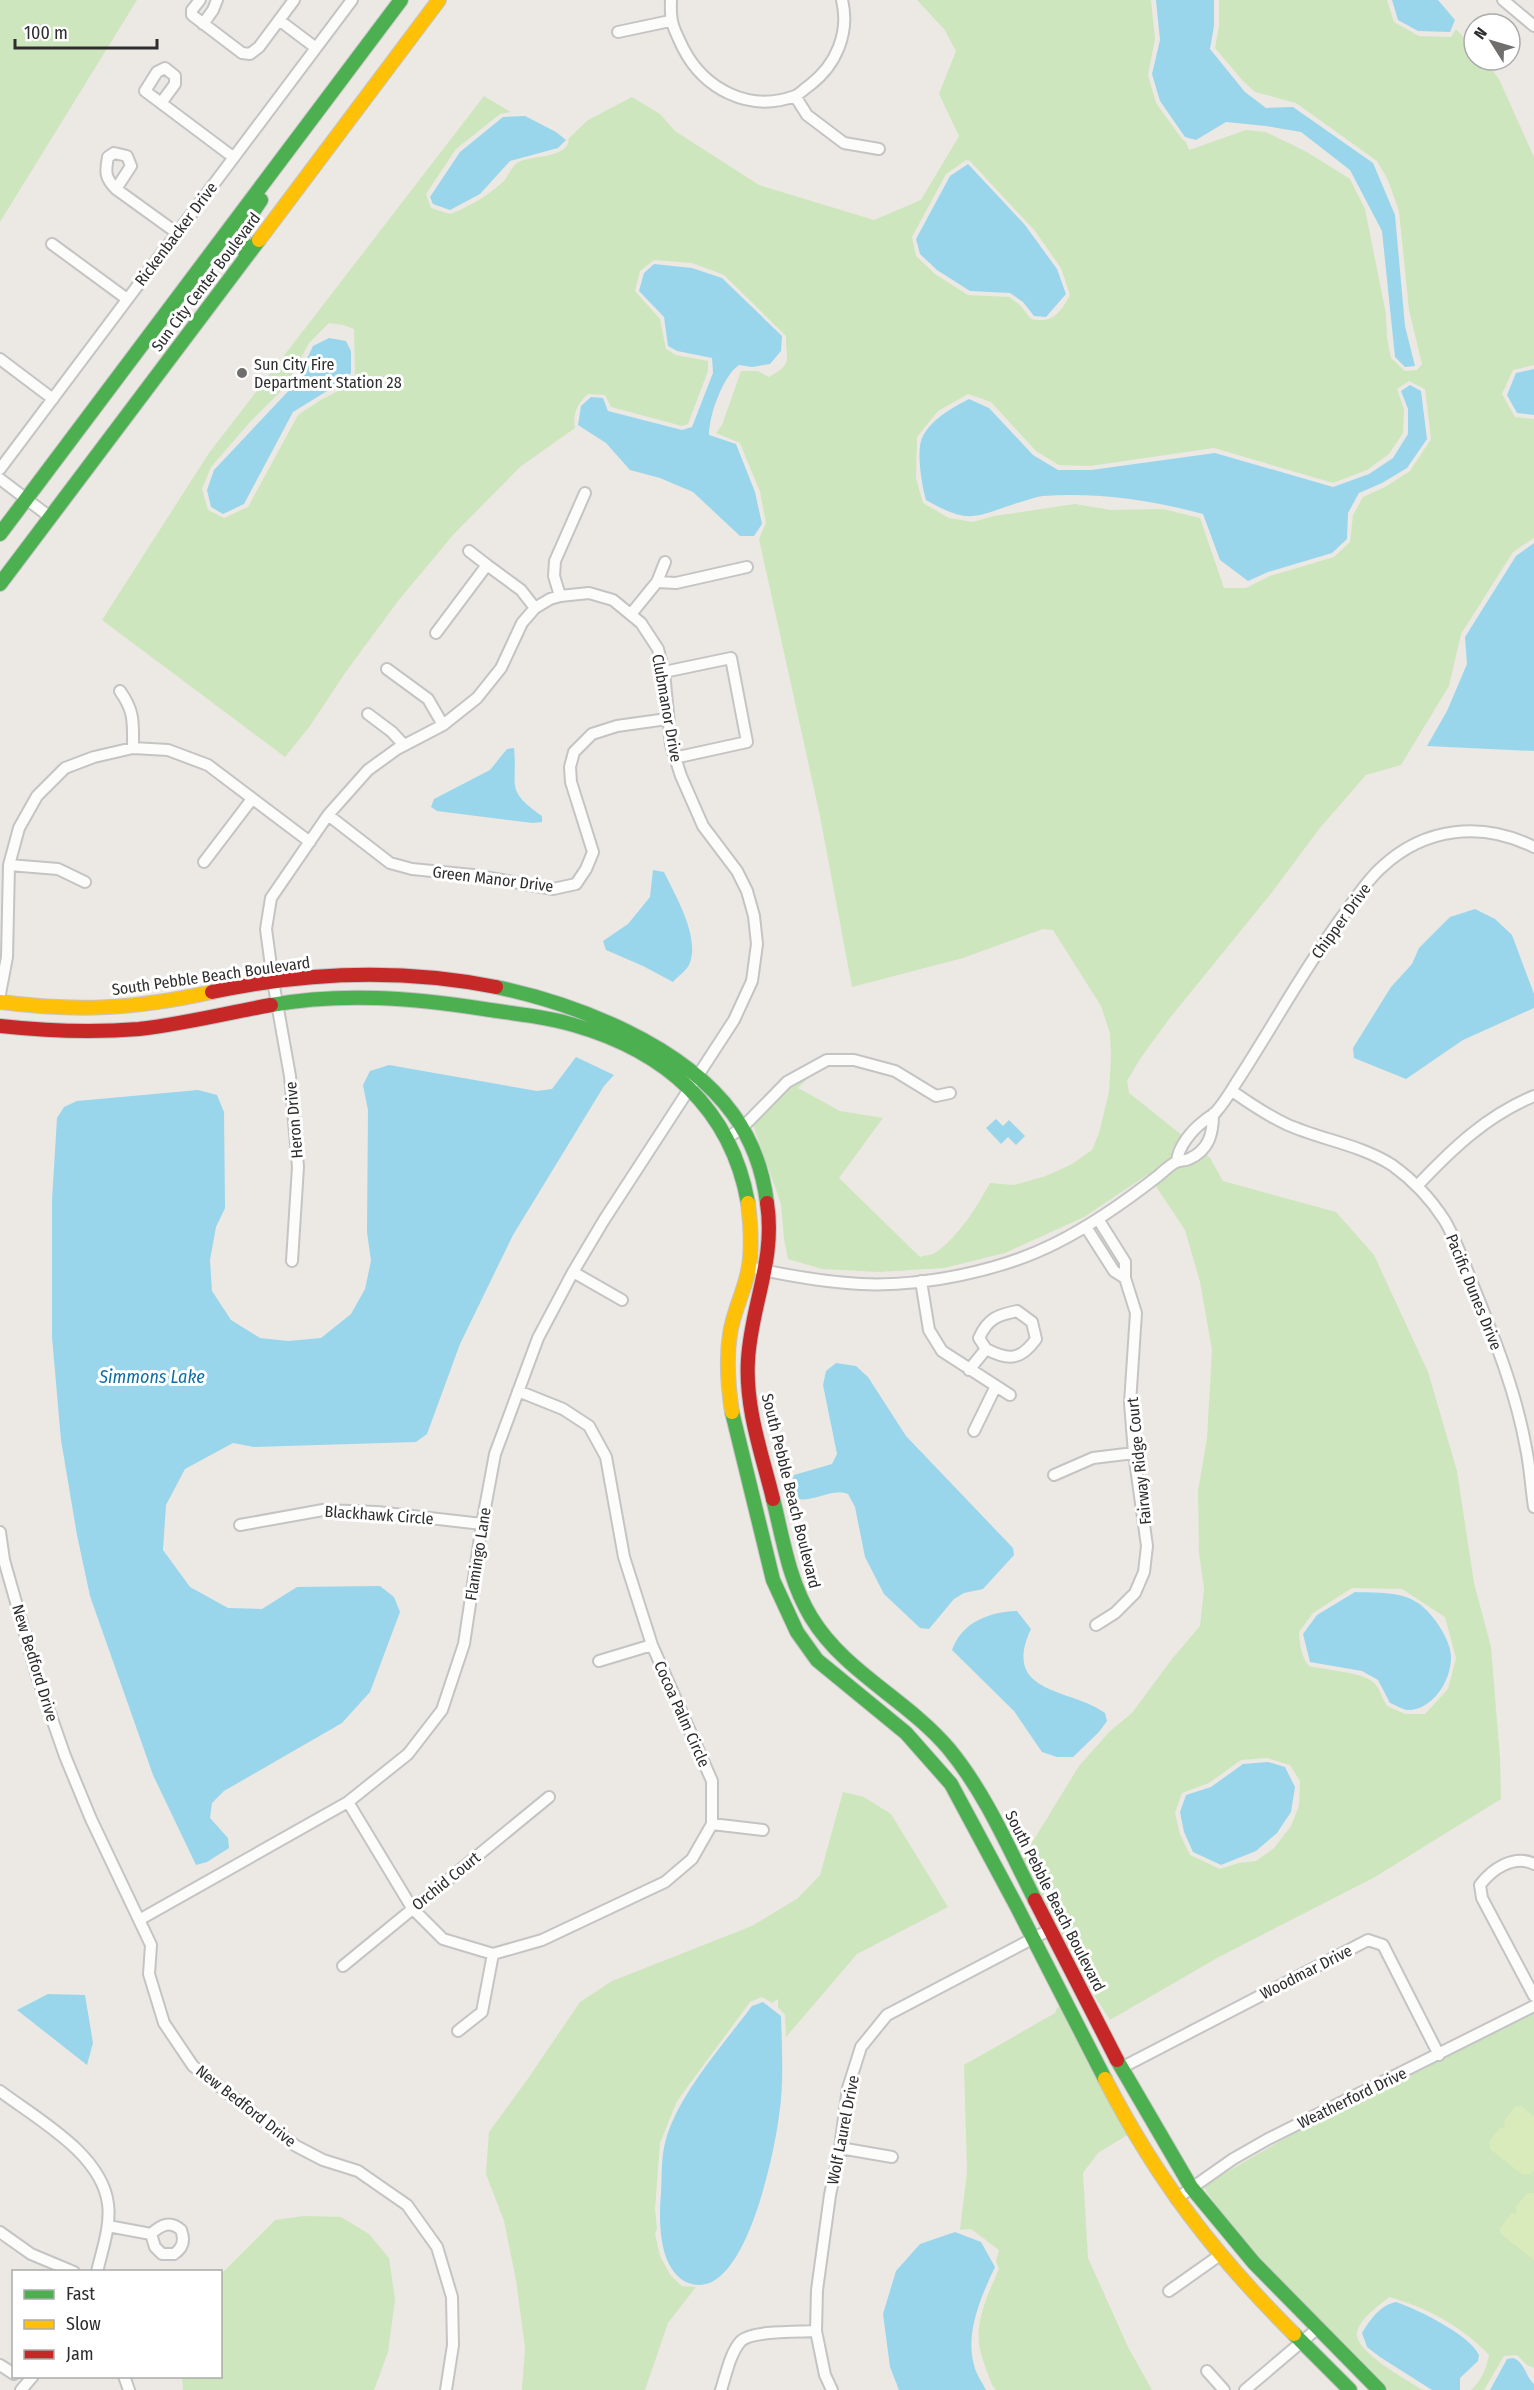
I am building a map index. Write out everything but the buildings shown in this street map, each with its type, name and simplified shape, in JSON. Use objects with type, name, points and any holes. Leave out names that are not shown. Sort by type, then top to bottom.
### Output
[{"type":"street","points":[[200,0],[191,13],[242,53],[250,54],[294,0]]},
{"type":"street","points":[[203,24],[217,0]]},
{"type":"street","name":"Rickenbacker Drive","points":[[0,469],[352,0]]},
{"type":"street","name":"Sun City Center Boulevard","points":[[0,534],[401,0]]},
{"type":"street","name":"Sun City Center Boulevard","points":[[0,584],[439,0]]},
{"type":"street","points":[[671,0],[670,21],[692,64],[713,86],[739,98],[761,102],[795,96],[830,66],[841,44],[845,13],[842,0]]},
{"type":"street","points":[[1503,0],[1534,26]]},
{"type":"street","points":[[279,20],[316,48]]},
{"type":"street","points":[[618,32],[670,21]]},
{"type":"street","points":[[795,96],[807,115],[844,143],[879,149]]},
{"type":"street","points":[[161,103],[233,157]]},
{"type":"street","points":[[247,256],[242,248],[243,236],[252,215],[304,140],[311,119]]},
{"type":"street","points":[[116,189],[177,233]]},
{"type":"street","points":[[52,244],[127,299]]},
{"type":"street","points":[[0,359],[53,399]]},
{"type":"street","points":[[0,479],[50,518]]},
{"type":"street","points":[[560,596],[554,576],[555,561],[585,493]]},
{"type":"street","points":[[469,551],[520,590],[535,608]]},
{"type":"street","points":[[631,614],[657,582],[665,562]]},
{"type":"street","points":[[436,633],[487,565]]},
{"type":"street","points":[[657,582],[676,583],[747,567]]},
{"type":"street","name":"Clubmanor Drive","points":[[273,981],[266,929],[271,898],[328,815],[368,770],[404,745],[443,725],[477,698],[494,678],[522,623],[535,608],[560,596],[589,593],[613,600],[631,614],[653,640],[664,672],[667,719],[674,758],[697,814],[742,881],[751,903],[756,932],[755,967],[747,995],[734,1020],[694,1082]]},
{"type":"street","points":[[664,672],[731,657],[747,742],[674,758]]},
{"type":"street","points":[[387,669],[428,699],[443,725]]},
{"type":"street","points":[[120,691],[130,705],[133,714],[132,748]]},
{"type":"street","points":[[368,714],[392,732],[404,745]]},
{"type":"street","name":"Green Manor Drive","points":[[328,815],[390,863],[554,889],[576,884],[593,852],[571,782],[570,766],[574,752],[592,734],[617,726],[667,719]]},
{"type":"street","points":[[0,994],[7,957],[9,865],[19,828],[37,796],[65,768],[94,756],[132,748],[168,750],[208,765],[310,842]]},
{"type":"street","points":[[204,862],[252,799]]},
{"type":"street","name":"Chipper Drive","points":[[1177,1161],[1178,1151],[1196,1128],[1213,1114],[1232,1091],[1309,964],[1381,868],[1401,852],[1425,839],[1455,831],[1482,831],[1508,836],[1534,847]]},
{"type":"street","points":[[9,865],[58,869],[85,882]]},
{"type":"street","name":"South Pebble Beach Boulevard","points":[[0,1002],[45,1008],[90,1009],[158,1003],[273,981],[348,974],[431,976],[483,986],[578,1011],[644,1041],[694,1082],[727,1138],[740,1167],[748,1203],[749,1267],[732,1324],[728,1374],[731,1412],[773,1580],[783,1605],[797,1631],[822,1664],[913,1739],[934,1761],[951,1784],[1034,1938],[1104,2078],[1176,2199],[1220,2255],[1350,2390]]},
{"type":"street","points":[[375,974],[375,996]]},
{"type":"street","name":"Heron Drive","points":[[273,981],[290,1076],[298,1167],[292,1261]]},
{"type":"street","points":[[477,1008],[483,986]]},
{"type":"street","name":"South Pebble Beach Boulevard","points":[[0,1026],[91,1033],[161,1026],[278,1003],[329,997],[375,996],[477,1008],[573,1025],[605,1035],[637,1050],[724,1101],[742,1128],[759,1162],[767,1198],[770,1232],[767,1271],[752,1327],[748,1383],[752,1415],[801,1599],[812,1619],[843,1656],[927,1726],[965,1769],[979,1790],[1121,2068],[1191,2187],[1254,2264],[1379,2390]]},
{"type":"street","points":[[137,1005],[140,1028]]},
{"type":"street","points":[[573,1025],[578,1011]]},
{"type":"street","points":[[727,1138],[742,1128],[787,1082],[827,1060],[869,1063],[896,1071],[936,1096],[950,1093]]},
{"type":"street","name":"Flamingo Lane","points":[[139,1920],[348,1802],[408,1754],[442,1710],[464,1644],[495,1454],[538,1338],[573,1272],[694,1082]]},
{"type":"street","name":"Pacific Dunes Drive","points":[[1232,1091],[1287,1125],[1353,1145],[1392,1166],[1417,1186],[1446,1223],[1460,1253],[1514,1394],[1530,1448],[1534,1507]]},
{"type":"street","points":[[1417,1186],[1454,1147],[1475,1129],[1503,1111],[1534,1096]]},
{"type":"street","points":[[1210,1141],[1213,1114]]},
{"type":"street","points":[[1196,1128],[1210,1141]]},
{"type":"street","name":"Chipper Drive","points":[[749,1267],[862,1284],[921,1281],[1008,1262],[1053,1244],[1086,1227],[1177,1161],[1188,1160],[1194,1156],[1210,1141]]},
{"type":"street","name":"Fairway Ridge Court","points":[[1096,1625],[1115,1613],[1130,1599],[1139,1586],[1144,1572],[1147,1537],[1134,1452],[1130,1403],[1136,1312],[1125,1278],[1125,1262],[1098,1219]]},
{"type":"street","name":"Fairway Ridge Court","points":[[1086,1227],[1114,1271],[1125,1278]]},
{"type":"street","points":[[573,1272],[622,1300]]},
{"type":"street","points":[[921,1281],[928,1330],[942,1351],[1010,1395]]},
{"type":"street","points":[[1017,1311],[1032,1322],[1036,1339],[1026,1352],[1014,1357],[999,1356],[987,1349],[979,1338],[984,1328],[998,1315],[1017,1311]]},
{"type":"street","points":[[969,1370],[987,1349]]},
{"type":"street","points":[[974,1431],[996,1386]]},
{"type":"street","name":"Cocoa Palm Circle","points":[[493,1954],[542,1940],[665,1882],[692,1859],[712,1824],[712,1781],[652,1645],[624,1557],[606,1457],[588,1426],[563,1408],[518,1391]]},
{"type":"street","points":[[1054,1475],[1093,1458],[1134,1452]]},
{"type":"street","points":[[753,1501],[773,1496]]},
{"type":"street","name":"Blackhawk Circle","points":[[240,1525],[323,1510],[377,1512],[482,1524]]},
{"type":"street","name":"New Bedford Drive","points":[[0,1532],[4,1560],[37,1676],[65,1756],[151,1945],[149,1974],[164,2023],[193,2066],[296,2146],[323,2160],[358,2171],[407,2205],[437,2247],[452,2297],[453,2345],[446,2390]]},
{"type":"street","points":[[599,1660],[652,1645]]},
{"type":"street","points":[[874,1707],[886,1691]]},
{"type":"street","name":"Orchid Court","points":[[343,1966],[549,1797]]},
{"type":"street","points":[[348,1802],[412,1908],[443,1939],[493,1954],[482,2012],[458,2031]]},
{"type":"street","points":[[712,1824],[763,1830]]},
{"type":"street","points":[[1534,1864],[1527,1861],[1507,1863],[1488,1875],[1480,1886],[1482,1898],[1534,1996]]},
{"type":"street","name":"Wolf Laurel Drive","points":[[832,2390],[825,2375],[816,2331],[817,2290],[848,2088],[861,2047],[887,2014],[1051,1929]]},
{"type":"street","name":"Woodmar Drive","points":[[1121,2068],[1368,1940],[1383,1945],[1439,2055]]},
{"type":"street","name":"Weatherford Drive","points":[[1176,2199],[1233,2159],[1269,2139],[1534,2006]]},
{"type":"street","points":[[0,2091],[75,2147],[89,2161],[100,2179],[108,2203],[108,2226],[97,2270]]},
{"type":"street","points":[[840,2148],[892,2157]]},
{"type":"street","points":[[108,2226],[151,2234]]},
{"type":"street","points":[[0,2232],[31,2253],[72,2270]]},
{"type":"street","points":[[1169,2291],[1220,2255]]},
{"type":"street","points":[[1245,2390],[1318,2328]]},
{"type":"street","points":[[721,2390],[741,2340],[753,2335],[816,2331]]},
{"type":"street","points":[[1207,2371],[1224,2390]]},
{"type":"green space","points":[[0,0],[137,0],[0,222]]},
{"type":"green space","points":[[917,0],[1151,0],[1155,39],[1148,75],[1156,103],[1186,142],[1189,150],[1246,130],[1266,132],[1307,152],[1350,179],[1365,209],[1386,314],[1391,358],[1405,371],[1417,370],[1422,364],[1409,310],[1399,211],[1388,180],[1377,161],[1296,103],[1255,92],[1243,81],[1215,48],[1219,26],[1219,0],[1387,0],[1394,22],[1419,36],[1451,37],[1456,29],[1462,36],[1462,72],[1493,72],[1499,79],[1534,157],[1534,365],[1513,370],[1502,394],[1515,417],[1534,419],[1534,538],[1513,552],[1461,634],[1449,686],[1401,765],[1366,775],[1319,829],[1273,891],[1169,1019],[1127,1081],[1129,1093],[1183,1136],[1173,1147],[1171,1159],[1084,1217],[1005,1253],[944,1268],[878,1272],[822,1269],[788,1259],[781,1204],[753,1125],[790,1087],[811,1075],[798,1088],[840,1111],[883,1118],[839,1178],[920,1257],[936,1252],[954,1237],[974,1211],[990,1183],[1014,1185],[1046,1176],[1072,1164],[1092,1150],[1099,1133],[1109,1092],[1110,1033],[1101,1006],[1053,930],[1043,929],[963,958],[852,987],[820,816],[759,539],[766,523],[760,492],[740,443],[716,433],[722,425],[741,371],[758,371],[769,377],[786,364],[786,336],[724,275],[692,263],[654,260],[640,271],[635,291],[660,319],[666,349],[676,355],[708,361],[708,371],[688,424],[682,426],[611,407],[605,395],[588,394],[577,409],[574,418],[575,428],[520,467],[453,535],[398,601],[345,673],[310,726],[285,757],[102,620],[209,453],[484,96],[511,112],[500,114],[456,149],[426,194],[431,208],[450,214],[471,204],[503,182],[517,163],[562,150],[569,138],[588,120],[632,97],[660,114],[675,131],[759,185],[874,220],[921,200],[959,136],[939,94],[956,51],[944,29]],"holes":[[[966,160],[970,161],[1035,231],[1061,268],[1070,295],[1060,311],[1051,318],[1031,319],[1020,305],[1009,297],[968,295],[935,274],[916,256],[912,237],[946,174]],[[329,323],[354,329],[355,373],[353,383],[298,415],[248,507],[224,518],[208,510],[202,489],[211,467],[250,422],[286,386],[309,343]],[[1409,381],[1425,389],[1431,439],[1410,471],[1385,487],[1363,497],[1353,515],[1350,542],[1334,557],[1270,576],[1246,588],[1224,588],[1200,518],[1163,509],[1111,510],[1075,504],[994,516],[973,522],[949,518],[923,503],[916,478],[917,437],[938,411],[968,394],[991,402],[1036,451],[1059,465],[1090,466],[1214,448],[1333,483],[1367,470],[1389,454],[1403,433],[1404,409],[1397,389]]]},
{"type":"green space","points":[[1206,1154],[1223,1181],[1336,1212],[1374,1255],[1428,1372],[1457,1471],[1474,1583],[1491,1647],[1501,1799],[1375,1877],[1217,1958],[1110,2020],[1089,1987],[1022,1859],[1079,1766],[1110,1731],[1132,1713],[1200,1626],[1204,1589],[1199,1553],[1198,1491],[1207,1438],[1212,1350],[1200,1282],[1185,1230],[1155,1185],[1179,1167],[1191,1164]],"holes":[[[1352,1588],[1402,1589],[1445,1617],[1456,1658],[1448,1689],[1425,1714],[1405,1714],[1387,1706],[1377,1687],[1368,1679],[1309,1666],[1304,1659],[1299,1632],[1313,1613]],[[1267,1758],[1290,1765],[1300,1781],[1299,1806],[1291,1826],[1274,1848],[1256,1861],[1220,1869],[1190,1855],[1180,1834],[1175,1813],[1182,1793],[1209,1783],[1241,1760]]]},
{"type":"green space","points":[[843,1792],[864,1797],[891,1814],[948,1907],[857,1954],[786,2037],[785,2015],[778,2007],[778,1999],[772,2003],[762,1997],[750,2002],[677,2101],[660,2143],[655,2234],[660,2256],[671,2276],[682,2286],[696,2287],[668,2323],[645,2390],[522,2390],[525,2348],[516,2280],[504,2221],[486,2174],[489,2132],[580,2002],[612,1981],[752,1926],[798,1898],[820,1875]]},
{"type":"green space","points":[[1061,2006],[1129,2134],[1098,2153],[1083,2173],[1088,2258],[1129,2349],[1152,2390],[996,2390],[992,2385],[980,2350],[980,2319],[999,2269],[996,2261],[999,2250],[971,2229],[960,2230],[967,2172],[964,2065],[1055,2013]]},
{"type":"green space","points":[[1534,2012],[1534,2368],[1527,2365],[1517,2355],[1504,2356],[1484,2390],[1471,2390],[1483,2374],[1489,2355],[1468,2336],[1443,2319],[1417,2306],[1389,2297],[1362,2321],[1357,2332],[1358,2340],[1383,2365],[1423,2390],[1386,2390],[1270,2272],[1203,2186],[1299,2130]]},
{"type":"green space","points":[[1521,2106],[1534,2116],[1534,2170],[1531,2174],[1523,2175],[1490,2149],[1489,2142],[1500,2128],[1505,2128],[1504,2121],[1515,2107]]},
{"type":"green space","points":[[1527,2193],[1534,2193],[1534,2260],[1501,2234],[1500,2228],[1511,2214],[1517,2213],[1516,2207]]},
{"type":"green space","points":[[304,2216],[341,2217],[369,2234],[389,2258],[395,2300],[388,2352],[374,2390],[183,2390],[182,2378],[222,2378],[222,2273],[275,2220]]},
{"type":"water","points":[[1156,0],[1214,0],[1214,26],[1210,49],[1245,92],[1266,108],[1293,107],[1373,163],[1395,215],[1405,326],[1415,366],[1405,367],[1395,357],[1382,231],[1350,170],[1301,132],[1226,122],[1196,140],[1185,137],[1160,101],[1152,74],[1160,40]]},
{"type":"water","points":[[1392,0],[1438,0],[1455,20],[1450,32],[1418,31],[1398,20]]},
{"type":"water","points":[[525,116],[556,132],[566,140],[558,148],[510,161],[480,194],[450,210],[433,204],[430,197],[460,152],[503,117]]},
{"type":"water","points":[[968,164],[1025,225],[1057,269],[1066,294],[1046,317],[1034,316],[1023,302],[1010,293],[970,291],[937,270],[920,254],[916,239],[950,176]]},
{"type":"water","points":[[654,264],[692,268],[722,278],[782,336],[781,351],[770,364],[752,367],[739,365],[733,370],[722,387],[714,407],[710,427],[709,435],[736,444],[755,492],[762,524],[754,536],[740,536],[693,492],[660,478],[630,470],[606,443],[578,425],[581,406],[591,397],[603,398],[608,411],[682,430],[692,427],[713,373],[712,358],[677,351],[668,346],[664,317],[639,291],[644,273]]},
{"type":"water","points":[[329,338],[346,341],[351,351],[351,373],[340,383],[293,412],[244,504],[223,514],[211,507],[207,490],[214,470],[295,384],[313,346]]},
{"type":"water","points":[[1534,369],[1534,415],[1517,413],[1507,395],[1516,373]]},
{"type":"water","points":[[1410,385],[1421,391],[1427,439],[1407,468],[1359,493],[1348,513],[1347,539],[1332,553],[1268,572],[1248,581],[1220,560],[1203,514],[1124,498],[1063,495],[1036,497],[971,516],[952,513],[940,508],[926,500],[924,494],[920,460],[922,438],[936,420],[969,399],[989,408],[1033,455],[1058,470],[1091,470],[1215,453],[1333,487],[1369,474],[1393,458],[1408,434],[1408,409],[1401,391]]},
{"type":"water","points":[[1534,543],[1534,751],[1427,746],[1447,711],[1467,664],[1465,637],[1516,556]]},
{"type":"water","points":[[514,748],[517,793],[542,816],[542,822],[533,823],[437,811],[431,807],[434,799],[490,770],[507,749]]},
{"type":"water","points":[[653,870],[664,872],[690,930],[692,954],[689,965],[673,982],[606,950],[603,941],[628,924],[650,897]]},
{"type":"water","points":[[1475,909],[1495,919],[1512,935],[1534,994],[1534,1008],[1463,1040],[1406,1079],[1354,1058],[1353,1048],[1391,987],[1412,964],[1419,948],[1450,917]]},
{"type":"water","name":"Simmons Lake","points":[[576,1057],[614,1075],[604,1086],[513,1235],[460,1344],[427,1434],[416,1442],[254,1447],[233,1443],[185,1469],[166,1505],[163,1550],[190,1587],[228,1608],[262,1609],[297,1587],[380,1586],[394,1597],[400,1612],[370,1692],[342,1723],[224,1791],[212,1803],[210,1818],[228,1838],[229,1848],[207,1862],[196,1865],[153,1775],[90,1596],[77,1535],[61,1440],[52,1337],[52,1200],[57,1118],[64,1107],[77,1101],[198,1090],[217,1095],[224,1112],[225,1208],[216,1227],[210,1260],[212,1291],[231,1320],[260,1338],[288,1341],[321,1338],[351,1314],[365,1289],[371,1261],[367,1232],[368,1110],[363,1085],[370,1071],[389,1065],[537,1091],[552,1089]]},
{"type":"water","points":[[996,1119],[1003,1126],[1009,1120],[1025,1136],[1016,1145],[1008,1137],[1001,1144],[986,1128]]},
{"type":"water","points":[[836,1363],[856,1366],[868,1377],[906,1436],[1013,1548],[1014,1555],[983,1589],[964,1593],[954,1599],[929,1629],[920,1628],[884,1594],[865,1557],[855,1507],[848,1494],[835,1493],[810,1499],[797,1499],[791,1484],[794,1475],[832,1464],[837,1454],[823,1385],[826,1371]]},
{"type":"water","points":[[1355,1592],[1388,1593],[1411,1599],[1423,1607],[1435,1620],[1445,1636],[1451,1658],[1448,1676],[1438,1693],[1424,1706],[1416,1709],[1403,1709],[1390,1703],[1378,1680],[1362,1671],[1310,1662],[1303,1634],[1317,1615]]},
{"type":"water","points":[[1017,1611],[1031,1629],[1024,1651],[1025,1666],[1032,1678],[1044,1686],[1105,1713],[1107,1721],[1099,1732],[1073,1757],[1057,1757],[1042,1752],[1014,1711],[952,1650],[962,1632],[978,1620],[987,1616]]},
{"type":"water","points":[[1268,1762],[1285,1767],[1295,1787],[1291,1812],[1277,1833],[1256,1851],[1221,1865],[1193,1852],[1184,1832],[1180,1812],[1186,1795],[1211,1787],[1243,1764]]},
{"type":"water","points":[[48,1994],[85,1995],[93,2043],[87,2065],[17,2010]]},
{"type":"water","points":[[763,2002],[781,2016],[782,2091],[772,2157],[757,2210],[735,2259],[721,2275],[706,2284],[694,2285],[675,2274],[663,2248],[660,2211],[665,2143],[679,2108],[702,2072],[752,2006]]},
{"type":"water","points":[[955,2232],[981,2242],[995,2267],[980,2302],[972,2340],[975,2368],[986,2390],[899,2390],[890,2367],[883,2314],[896,2271],[920,2244]]},
{"type":"water","points":[[1396,2302],[1417,2310],[1442,2324],[1474,2347],[1479,2355],[1478,2361],[1460,2378],[1460,2390],[1432,2390],[1367,2347],[1362,2333],[1365,2328],[1380,2310]]},
{"type":"water","points":[[1513,2358],[1523,2366],[1534,2384],[1534,2390],[1490,2390],[1507,2359]]},
{"type":"traffic: fast","points":[[0,534],[401,0]]},
{"type":"traffic: fast","points":[[247,256],[243,234],[261,200]]},
{"type":"traffic: fast","points":[[0,584],[259,240]]},
{"type":"traffic: fast","points":[[496,987],[560,1004],[593,1016],[626,1031],[686,1067],[712,1089],[746,1134],[756,1156],[767,1203]]},
{"type":"traffic: fast","points":[[271,1005],[324,999],[404,999],[552,1019],[607,1036],[637,1050],[665,1068],[689,1088],[709,1112],[726,1139],[739,1169],[748,1203]]},
{"type":"traffic: fast","points":[[732,1412],[773,1580],[797,1632],[817,1660],[906,1733],[951,1784],[1105,2079]]},
{"type":"traffic: fast","points":[[773,1499],[792,1574],[811,1617],[841,1654],[915,1715],[949,1749],[986,1803],[1035,1900]]},
{"type":"traffic: fast","points":[[1117,2060],[1191,2187],[1254,2263],[1379,2390]]},
{"type":"traffic: fast","points":[[1294,2334],[1350,2390]]},
{"type":"traffic: slow","points":[[259,240],[439,0]]},
{"type":"traffic: slow","points":[[0,1002],[55,1007],[106,1007],[157,1002],[212,992]]},
{"type":"traffic: slow","points":[[732,1412],[728,1353],[733,1319],[749,1267],[751,1240],[748,1203]]},
{"type":"traffic: slow","points":[[1105,2079],[1145,2150],[1189,2214],[1238,2275],[1294,2334]]},
{"type":"traffic: jam","points":[[212,992],[283,980],[354,975],[425,977],[496,987]]},
{"type":"traffic: jam","points":[[0,1026],[69,1031],[139,1029],[271,1005]]},
{"type":"traffic: jam","points":[[767,1203],[769,1224],[766,1263],[750,1340],[748,1378],[755,1431],[773,1499]]},
{"type":"traffic: jam","points":[[1035,1900],[1117,2060]]},
{"type":"place","name":"Sun City Fire Department Station 28","points":[[242,373]]}]
